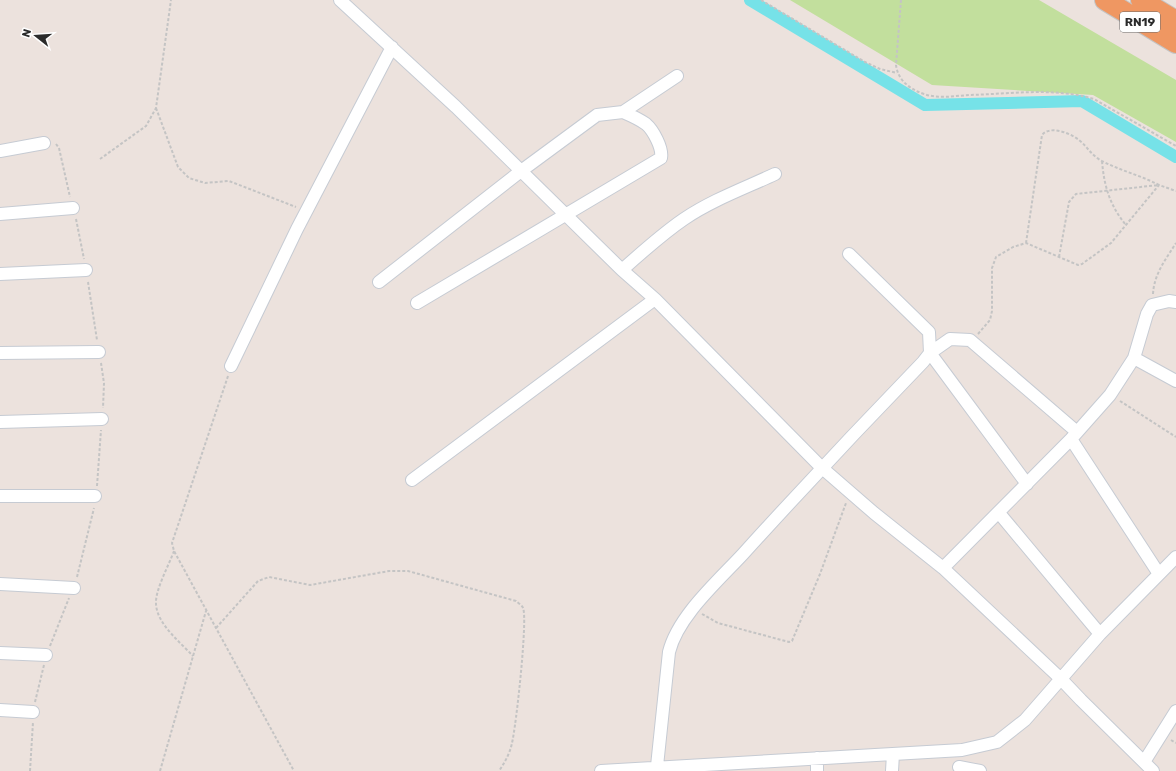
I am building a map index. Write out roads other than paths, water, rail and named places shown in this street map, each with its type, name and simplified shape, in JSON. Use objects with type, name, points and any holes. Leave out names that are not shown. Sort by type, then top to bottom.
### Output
[{"type":"highway","name":"RN19","points":[[1105,0],[1176,43]]},
{"type":"highway","name":"RN19","points":[[1141,0],[1176,21]]},
{"type":"street","points":[[340,0],[392,47],[566,213],[622,270],[655,299],[821,467],[943,568],[1061,678],[1081,700],[1153,771]]},
{"type":"street","points":[[231,366],[306,212],[392,47]]},
{"type":"street","points":[[379,282],[521,171],[597,115],[623,112],[677,76]]},
{"type":"street","points":[[417,303],[660,158],[658,142],[651,130],[646,124],[623,112]]},
{"type":"street","points":[[0,151],[44,143]]},
{"type":"street","points":[[622,270],[660,236],[685,218],[710,204],[775,174]]},
{"type":"street","points":[[0,214],[73,208]]},
{"type":"street","points":[[849,254],[929,332],[930,353],[1027,484]]},
{"type":"street","points":[[0,274],[86,270]]},
{"type":"street","points":[[412,480],[655,299]]},
{"type":"street","points":[[943,568],[1074,436],[1110,394],[1134,358],[1152,305],[1169,301],[1176,302]]},
{"type":"street","points":[[658,766],[670,652],[676,634],[695,608],[821,467],[924,362],[930,353],[950,339],[970,340],[1074,436],[1159,574]]},
{"type":"street","points":[[0,353],[99,352]]},
{"type":"street","points":[[1134,358],[1176,381]]},
{"type":"street","points":[[0,422],[102,419]]},
{"type":"street","points":[[0,496],[95,496]]},
{"type":"street","points":[[999,512],[1100,634]]},
{"type":"street","points":[[601,771],[658,766],[962,750],[997,742],[1008,735],[1025,720],[1100,634],[1176,557]]},
{"type":"street","points":[[0,584],[74,588]]},
{"type":"street","points":[[0,652],[46,655]]},
{"type":"street","points":[[0,710],[33,712]]},
{"type":"street","points":[[1144,762],[1176,712]]},
{"type":"street","points":[[962,750],[958,769],[980,771]]},
{"type":"street","points":[[892,771],[894,754]]},
{"type":"street","points":[[817,758],[817,771]]},
{"type":"waterway","points":[[750,0],[925,105],[1082,101],[1176,157]]}]
